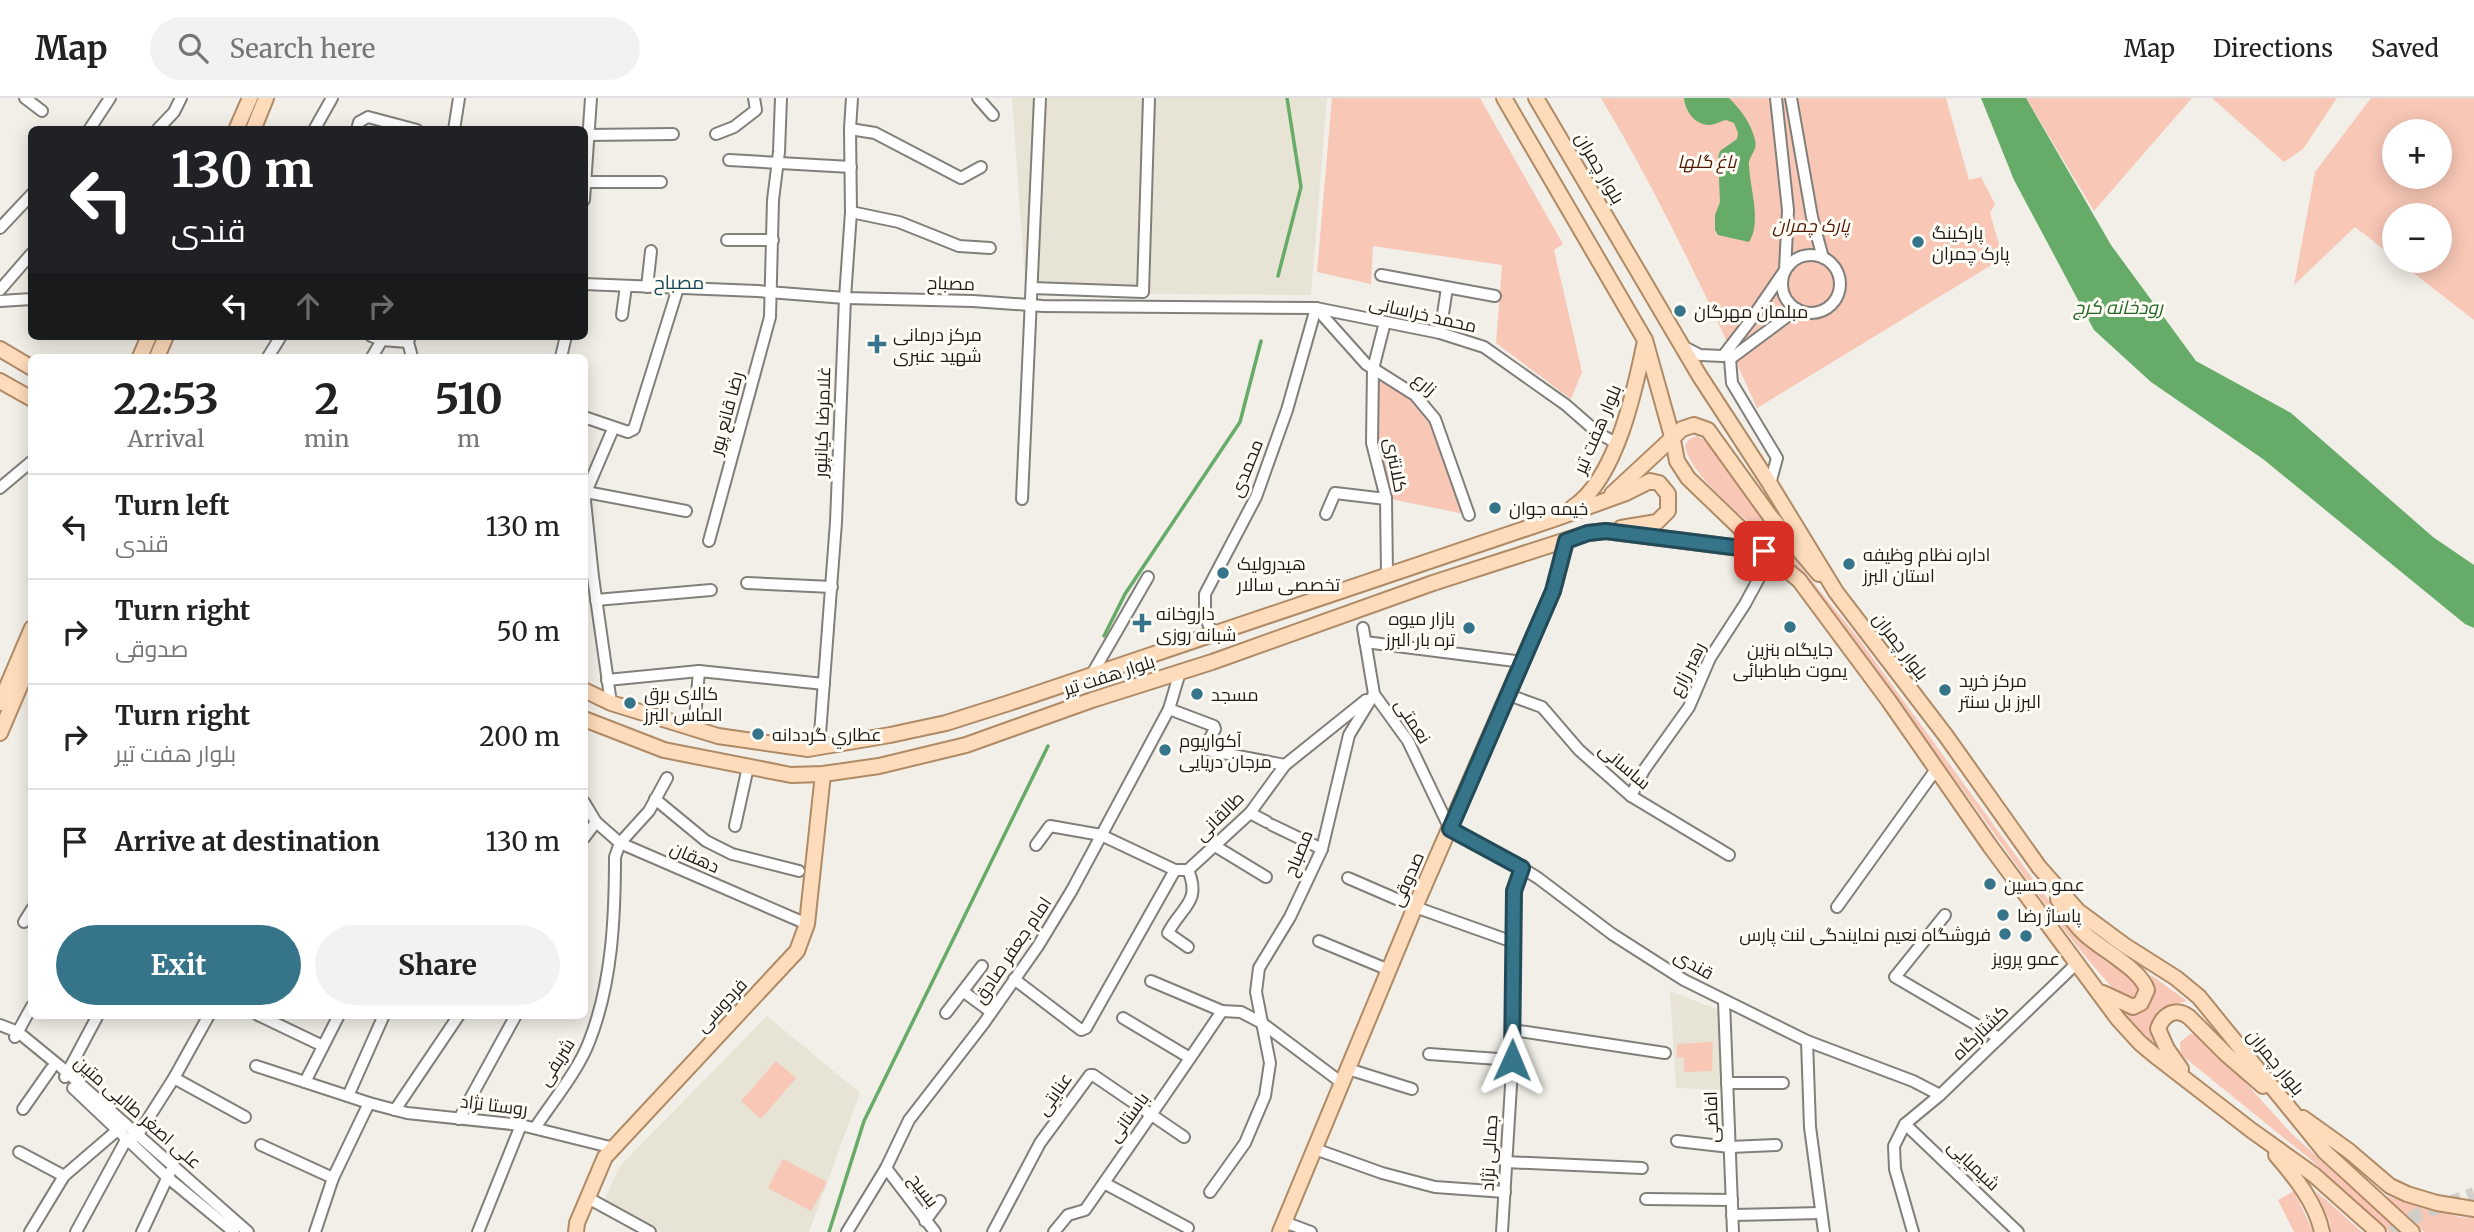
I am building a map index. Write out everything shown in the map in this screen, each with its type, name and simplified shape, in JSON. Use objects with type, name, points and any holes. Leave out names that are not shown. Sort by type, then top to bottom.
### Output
[{"type":"main road","points":[[238,126],[250,98]]},
{"type":"main road","points":[[255,126],[266,98]]},
{"type":"main road","points":[[1504,98],[1645,340],[1677,461],[1688,478],[1767,554],[1799,580],[2118,1019],[2140,1043],[2259,1136],[2314,1175],[2378,1232]]},
{"type":"main road","name":"بلوار چمران","points":[[1536,98],[1682,346],[1836,592],[1946,736],[2039,867],[2078,911],[2124,945],[2176,978],[2199,998],[2325,1152],[2412,1232]]},
{"type":"main road","name":"بلوار هفت تیر","points":[[1557,518],[1578,504],[1592,489],[1606,466],[1635,393],[1645,340]]},
{"type":"main road","points":[[0,349],[28,366]]},
{"type":"main road","points":[[0,381],[28,397]]},
{"type":"main road","points":[[1603,501],[1682,429],[1694,425],[1708,430],[1770,516],[1836,592]]},
{"type":"main road","name":"بلوار هفت تیر","points":[[588,692],[611,703],[718,736],[808,750],[946,723],[1557,518],[1650,481],[1659,483],[1668,494],[1668,511],[1657,522],[1588,533],[1433,583],[966,745],[920,758],[822,774],[791,775],[664,750],[588,721]]},
{"type":"main road","name":"بلوار هفت تیر","points":[[1606,531],[1767,554]]},
{"type":"main road","name":"صدوقی","points":[[1282,1227],[1415,907],[1553,591],[1566,541]]},
{"type":"main road","points":[[0,703],[4,680],[28,635]]},
{"type":"main road","points":[[0,733],[28,667]]},
{"type":"main road","points":[[1115,667],[1109,682],[1113,688],[1122,690]]},
{"type":"main road","points":[[1089,675],[1098,692],[1093,700]]},
{"type":"main road","name":"فردوسی","points":[[576,1232],[577,1223],[605,1157],[797,951],[807,924],[822,774]]},
{"type":"main road","points":[[2039,867],[2073,922],[2135,972],[2147,990],[2141,1003],[2133,1007],[2099,991]]},
{"type":"main road","points":[[2190,1082],[2160,1037],[2158,1029],[2160,1021],[2174,1012],[2183,1012],[2288,1107],[2390,1186],[2437,1203],[2474,1209]]},
{"type":"main road","points":[[2259,1136],[2303,1190],[2314,1208],[2322,1232]]},
{"type":"street","points":[[25,98],[42,111]]},
{"type":"street","points":[[92,126],[110,98]]},
{"type":"street","points":[[161,126],[174,113],[181,98]]},
{"type":"street","points":[[316,126],[331,98]]},
{"type":"street","points":[[455,126],[459,98]]},
{"type":"street","points":[[588,126],[590,98]]},
{"type":"street","points":[[754,98],[756,110]]},
{"type":"street","name":"رضا قانع پور","points":[[709,541],[770,317],[773,200],[778,162],[780,98]]},
{"type":"street","name":"غلامرضا کیانپور","points":[[819,747],[832,587],[851,212],[852,98]]},
{"type":"street","points":[[978,98],[993,115]]},
{"type":"street","points":[[1022,499],[1040,98]]},
{"type":"street","points":[[1032,288],[1143,292],[1149,98]]},
{"type":"street","points":[[1770,484],[1777,458],[1732,383],[1726,358],[1785,270],[1798,258],[1806,255],[1823,258],[1831,263],[1839,279],[1837,296],[1831,304],[1815,312],[1797,309],[1784,296],[1782,279],[1785,270],[1788,211],[1776,98]]},
{"type":"street","points":[[1791,98],[1812,217],[1823,258]]},
{"type":"street","points":[[716,134],[734,127],[756,110],[779,112]]},
{"type":"street","points":[[358,126],[359,122],[368,117],[402,126]]},
{"type":"street","points":[[850,130],[875,133],[961,178],[981,167]]},
{"type":"street","points":[[588,135],[674,134]]},
{"type":"street","points":[[729,160],[851,167]]},
{"type":"street","points":[[588,182],[661,182]]},
{"type":"street","points":[[0,228],[28,198]]},
{"type":"street","points":[[851,212],[899,222],[959,246],[990,248]]},
{"type":"street","points":[[727,240],[773,240]]},
{"type":"street","points":[[647,287],[651,251]]},
{"type":"street","points":[[0,290],[28,258]]},
{"type":"street","points":[[1381,275],[1495,296]]},
{"type":"street","name":"مصباح","points":[[588,284],[1032,306],[1316,308]]},
{"type":"street","points":[[622,315],[626,286]]},
{"type":"street","points":[[588,419],[613,429],[631,432],[634,429],[678,288]]},
{"type":"street","points":[[1440,333],[1447,288]]},
{"type":"street","points":[[0,300],[28,299]]},
{"type":"street","name":"محمد خراسانی","points":[[1316,308],[1440,333],[1484,347],[1566,405],[1598,433],[1616,443]]},
{"type":"street","name":"زارع","points":[[1316,308],[1343,340],[1373,369],[1415,395],[1435,419],[1469,515]]},
{"type":"street","name":"محمدی","points":[[1212,634],[1205,615],[1205,594],[1255,497],[1287,410],[1316,308]]},
{"type":"street","points":[[1682,346],[1700,355],[1726,358],[1797,309]]},
{"type":"street","name":"کلانتری","points":[[1385,322],[1373,369],[1372,443],[1386,499],[1387,574]]},
{"type":"street","points":[[374,354],[382,340]]},
{"type":"street","points":[[588,487],[613,429]]},
{"type":"street","points":[[588,463],[597,467]]},
{"type":"street","points":[[0,488],[28,464]]},
{"type":"street","points":[[588,492],[686,510]]},
{"type":"street","points":[[1326,514],[1335,493],[1386,499]]},
{"type":"street","points":[[588,528],[611,703]]},
{"type":"street","name":"رهبر زارع","points":[[1631,796],[1644,770],[1689,707],[1710,658],[1745,604],[1767,554]]},
{"type":"street","points":[[1089,675],[1148,577]]},
{"type":"street","points":[[747,583],[832,587]]},
{"type":"street","points":[[596,600],[711,590]]},
{"type":"street","name":"نعمتی","points":[[1363,628],[1374,694],[1408,741],[1450,829]]},
{"type":"street","points":[[1365,642],[1523,662]]},
{"type":"street","points":[[607,680],[699,671],[824,684]]},
{"type":"street","points":[[694,729],[699,671]]},
{"type":"street","name":"امام جعفر صادق","points":[[847,1232],[886,1168],[909,1120],[1038,946],[1072,890],[1169,709],[1180,672]]},
{"type":"street","name":"مصباح","points":[[1210,1192],[1245,1143],[1265,1096],[1270,1063],[1256,992],[1259,968],[1290,917],[1322,849],[1349,735],[1374,694]]},
{"type":"street","name":"طالقانی","points":[[1188,870],[1250,813],[1285,765],[1374,694]]},
{"type":"street","name":"ساسانی","points":[[1509,695],[1542,707],[1579,750],[1631,796],[1729,855]]},
{"type":"street","points":[[1169,709],[1214,726],[1215,729],[1205,747],[1207,750],[1285,765]]},
{"type":"street","points":[[735,826],[748,767]]},
{"type":"street","points":[[1837,907],[1937,768]]},
{"type":"street","points":[[620,843],[649,811],[667,778]]},
{"type":"street","points":[[655,799],[706,842],[732,854],[799,871]]},
{"type":"street","name":"دهقان","points":[[588,809],[596,822],[620,843],[807,924]]},
{"type":"street","points":[[1250,813],[1322,849]]},
{"type":"street","points":[[588,833],[596,822]]},
{"type":"street","points":[[1036,845],[1049,826],[1101,835],[1175,870],[1188,870],[1194,883],[1194,894],[1168,933],[1188,947]]},
{"type":"street","name":"قندی","points":[[1450,829],[1522,868],[1612,934],[1724,1002],[1807,1041],[1913,1081],[1940,1095]]},
{"type":"street","name":"شریفی","points":[[534,1128],[589,1043],[603,991],[611,946],[615,856],[620,843]]},
{"type":"street","points":[[1215,846],[1266,877]]},
{"type":"street","name":"جمالی نژاد","points":[[1502,1232],[1512,1060],[1514,891],[1522,868]]},
{"type":"street","points":[[1014,979],[1080,1030],[1086,1028],[1175,870]]},
{"type":"street","points":[[1348,878],[1415,907],[1513,942]]},
{"type":"street","points":[[1945,915],[1895,977],[1999,1038]]},
{"type":"street","points":[[24,922],[28,916]]},
{"type":"street","points":[[1319,942],[1389,970]]},
{"type":"street","name":"کشتارگاه","points":[[1905,1124],[1940,1095],[2076,964]]},
{"type":"street","points":[[946,1013],[982,967]]},
{"type":"street","points":[[1151,981],[1222,1011],[1241,1012],[1262,1023],[1342,1083]]},
{"type":"street","points":[[964,992],[991,1012]]},
{"type":"street","name":"افاضی","points":[[1724,1002],[1733,1232]]},
{"type":"street","name":"باستانی","points":[[1054,1232],[1068,1214],[1084,1210],[1222,1011]]},
{"type":"street","points":[[17,1035],[28,1014]]},
{"type":"street","points":[[1123,1018],[1190,1058]]},
{"type":"street","points":[[65,1076],[96,1019]]},
{"type":"street","points":[[76,1232],[126,1140],[138,1136],[207,1019]]},
{"type":"street","points":[[266,1019],[323,1046]]},
{"type":"street","points":[[305,1082],[337,1019]]},
{"type":"street","points":[[348,1096],[382,1019]]},
{"type":"street","points":[[395,1110],[456,1019]]},
{"type":"street","points":[[459,1119],[514,1019]]},
{"type":"street","name":"علی اصغر طالبی متین","points":[[0,1025],[17,1035],[121,1128],[138,1136],[170,1172]]},
{"type":"street","name":"علی اصغر طالبی متین","points":[[0,1030],[17,1035],[51,1069],[65,1076]]},
{"type":"street","points":[[1513,1030],[1665,1053]]},
{"type":"street","points":[[1807,1041],[1811,1127],[1824,1232]]},
{"type":"street","points":[[1429,1054],[1512,1060]]},
{"type":"street","name":"روستا نژاد","points":[[256,1066],[395,1110],[521,1125],[614,1148]]},
{"type":"street","points":[[23,1109],[51,1069]]},
{"type":"street","points":[[1348,1069],[1412,1089]]},
{"type":"street","name":"عنایتی","points":[[993,1232],[1040,1143],[1090,1075],[1153,1114],[1184,1138]]},
{"type":"street","points":[[174,1078],[245,1117]]},
{"type":"street","points":[[1727,1083],[1783,1083]]},
{"type":"street","points":[[315,1232],[333,1178],[369,1103]]},
{"type":"street","points":[[1905,1124],[1894,1146],[1895,1169],[1913,1232]]},
{"type":"street","name":"شیمیایی","points":[[1905,1124],[2018,1232]]},
{"type":"street","points":[[478,1232],[521,1125]]},
{"type":"street","points":[[30,1232],[64,1176],[121,1128]]},
{"type":"street","name":"علی اصغر طالبی متین","points":[[121,1128],[126,1140],[170,1172],[239,1230]]},
{"type":"street","points":[[1677,1140],[1730,1147],[1776,1145]]},
{"type":"street","points":[[261,1145],[333,1178]]},
{"type":"street","points":[[1315,1149],[1382,1173],[1435,1187],[1505,1192]]},
{"type":"street","points":[[19,1152],[64,1176]]},
{"type":"street","points":[[1505,1162],[1642,1168]]},
{"type":"street","name":"بسیح","points":[[886,1168],[935,1232]]},
{"type":"street","points":[[142,1232],[170,1172]]},
{"type":"street","points":[[1104,1183],[1188,1228]]},
{"type":"street","points":[[588,1198],[650,1232]]},
{"type":"street","points":[[1646,1199],[1732,1200]]},
{"type":"street","points":[[925,1221],[940,1201]]},
{"type":"street","points":[[1732,1215],[1821,1213]]},
{"type":"street","points":[[1282,1227],[1311,1232]]},
{"type":"shaded area","points":[[1012,98],[1327,98],[1311,295],[1026,293]]},
{"type":"shaded area","points":[[1670,991],[1721,1011],[1724,1090],[1676,1088]]},
{"type":"shaded area","points":[[767,1016],[860,1093],[809,1232],[661,1232],[603,1202],[620,1166]]},
{"type":"green space","points":[[1332,98],[1480,98],[1563,244],[1554,250],[1582,372],[1571,399],[1496,343],[1502,265],[1373,246],[1371,284],[1317,272]]},
{"type":"green space","name":"پارک چمران","points":[[1601,98],[1946,98],[1969,180],[1981,177],[1995,204],[1990,213],[2003,258],[1757,408],[1684,251]]},
{"type":"green space","points":[[2026,98],[2192,98],[2094,211]]},
{"type":"green space","points":[[2212,98],[2337,98],[2303,149],[2284,162]]},
{"type":"green space","points":[[2371,98],[2474,98],[2474,320],[2413,273],[2452,273],[2452,203],[2382,203],[2382,248],[2355,227],[2294,285],[2315,172]]},
{"type":"green space","points":[[1373,369],[1415,395],[1435,419],[1469,515],[1386,498],[1372,443]]},
{"type":"green space","points":[[1697,436],[1706,441],[1762,519],[1858,638],[2062,919],[2096,954],[2137,985],[2141,990],[2137,1000],[2124,1000],[2071,939],[1894,696],[1794,565],[1701,475],[1690,460],[1685,445],[1689,439]]},
{"type":"green space","points":[[2151,975],[2187,1001],[2168,1006],[2157,1014],[2153,1025],[2154,1044],[2120,1014],[2145,1009],[2149,1005],[2153,993]]},
{"type":"green space","points":[[2190,1034],[2196,1034],[2235,1071],[2291,1133],[2400,1232],[2389,1232],[2310,1159],[2184,1057],[2180,1042]]},
{"type":"green space","points":[[1713,1042],[1712,1071],[1684,1072],[1684,1057],[1677,1058],[1677,1044]]},
{"type":"green space","points":[[776,1061],[796,1078],[761,1119],[741,1101]]},
{"type":"green space","points":[[783,1159],[827,1182],[811,1211],[768,1188]]},
{"type":"green space","points":[[2294,1191],[2313,1232],[2294,1232],[2278,1200]]},
{"type":"green space","points":[[2316,1191],[2362,1232],[2331,1232],[2330,1223]]},
{"type":"green space","points":[[2382,1195],[2460,1217],[2474,1218],[2474,1232],[2424,1232]]},
{"type":"water","points":[[1684,98],[1729,98],[1751,128],[1756,144],[1749,166],[1755,225],[1749,242],[1718,235],[1715,230],[1715,215],[1720,202],[1718,158],[1720,151],[1737,139],[1734,123],[1726,120],[1711,125],[1699,123],[1689,112]]},
{"type":"water","name":"رودخانه کرج","points":[[1981,98],[2026,98],[2111,245],[2196,361],[2291,413],[2433,537],[2474,565],[2474,628],[2465,624],[2263,459],[2151,382],[2094,330],[2014,180]]},
{"type":"waterway","points":[[1278,276],[1301,187],[1287,98]]},
{"type":"waterway","points":[[1104,636],[1125,594],[1240,422],[1261,341]]},
{"type":"waterway","points":[[829,1232],[864,1121],[1048,746]]},
{"type":"tunnel","points":[[2392,1232],[2419,1214],[2474,1194]]},
{"type":"place","name":"پارکینگ پارک چمران","points":[[1918,242]]},
{"type":"place","name":"مبلمان مهرگان","points":[[1680,311]]},
{"type":"place","name":"مرکز درمانی شهید عنبری","points":[[877,344]]},
{"type":"place","name":"خیمه جوان","points":[[1495,508]]},
{"type":"place","name":"اداره نظام وظیفه استان البرز","points":[[1849,564]]},
{"type":"place","name":"هیدرولیک تخصصی سالار","points":[[1223,573]]},
{"type":"place","name":"داروخانه شبانه روزی","points":[[1142,623]]},
{"type":"place","name":"جایگاه بنزین یموت طباطبائی","points":[[1790,627]]},
{"type":"place","name":"بازار میوه تره بار البرز","points":[[1469,628]]},
{"type":"place","name":"مرکز خرید البرز بل سنتر","points":[[1945,690]]},
{"type":"place","name":"مسجد","points":[[1197,694]]},
{"type":"place","name":"کالای برق الماس البرز","points":[[630,703]]},
{"type":"place","name":"عطاري گرددانه","points":[[758,734]]},
{"type":"place","name":"آکواریوم مرجان دریایی","points":[[1165,750]]},
{"type":"place","name":"عمو حسین","points":[[1990,884]]},
{"type":"place","name":"پاساژ رضا","points":[[2003,915]]},
{"type":"place","name":"فروشگاه نعیم نمایندگی لنت پارس","points":[[2005,934]]},
{"type":"place","name":"عمو پرویز","points":[[2026,936]]},
{"type":"district","name":"مصباح","points":[[679,282]]},
{"type":"route","points":[[1512,1060],[1514,891],[1522,868],[1450,829],[1553,591],[1566,541],[1588,533],[1606,531],[1764,551]]},
{"type":"park label","name":"باغ گلها","points":[[1707,161]]}]
